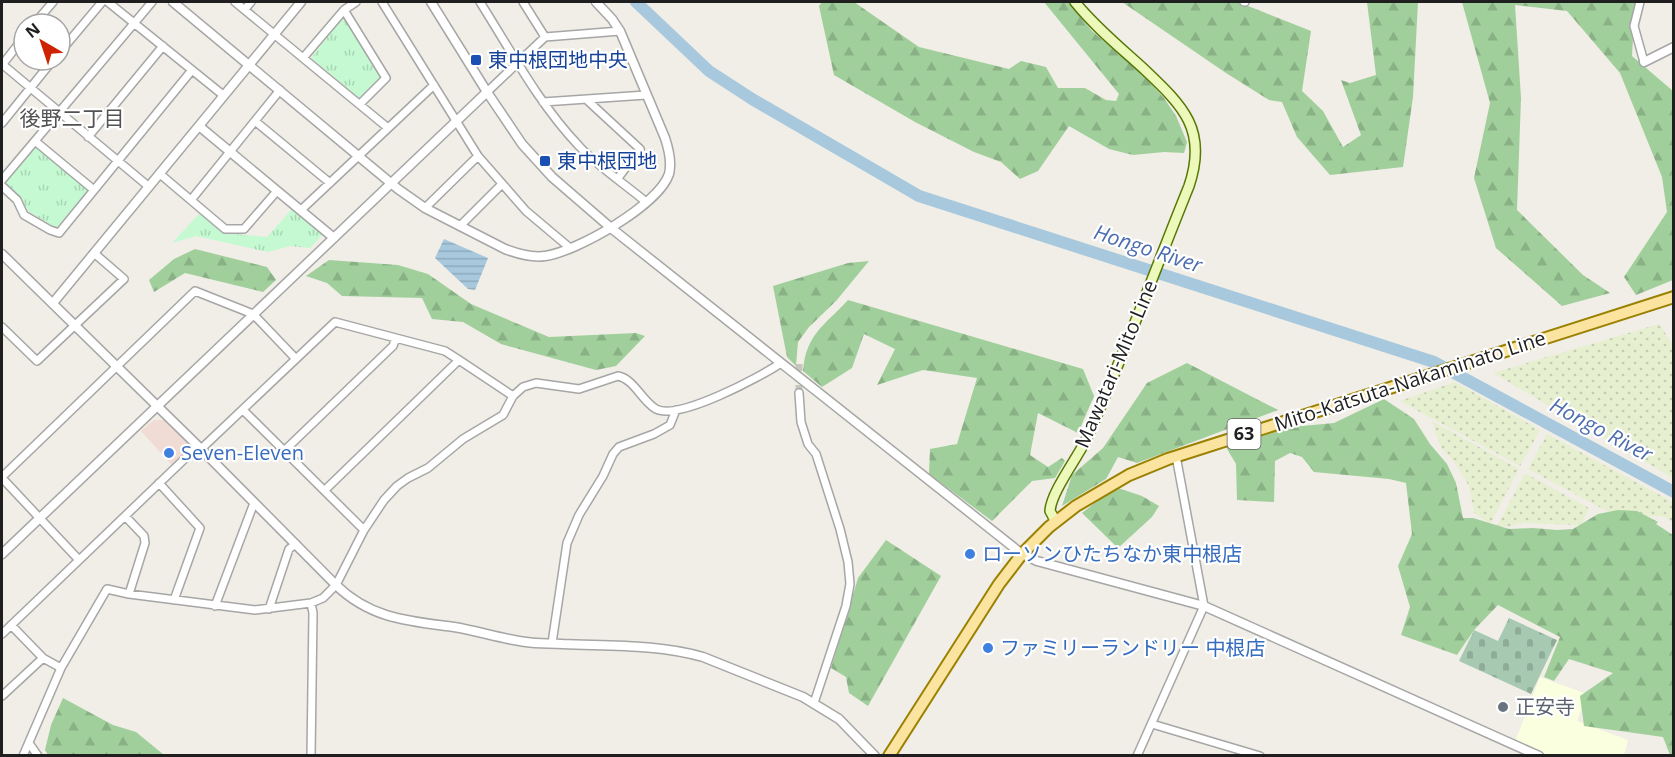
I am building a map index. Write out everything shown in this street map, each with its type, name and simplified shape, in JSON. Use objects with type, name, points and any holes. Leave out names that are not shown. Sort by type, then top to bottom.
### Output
[{"type":"main road","name":"Mawatari-Mito Line","points":[[1056,522],[1050,511],[1053,499],[1085,442],[1192,176],[1196,152],[1193,131],[1174,97],[1088,18],[1075,2]]},
{"type":"main road","name":"Mito-Katsuta-Nakaminato Line","points":[[889,756],[999,584],[1022,554],[1076,506],[1123,478],[1176,456],[1674,297]]},
{"type":"street","points":[[72,38],[102,2]]},
{"type":"street","points":[[108,2],[224,95]]},
{"type":"street","points":[[2,180],[152,2]]},
{"type":"street","points":[[173,2],[425,208],[518,254],[543,256],[570,248],[611,228],[646,202],[664,185],[669,174],[669,152],[665,138],[620,31],[596,2]]},
{"type":"street","points":[[236,2],[388,128]]},
{"type":"street","points":[[245,9],[251,2]]},
{"type":"street","points":[[53,303],[302,2]]},
{"type":"street","points":[[303,58],[344,10],[356,2]]},
{"type":"street","points":[[382,2],[478,156],[526,211],[570,248]]},
{"type":"street","points":[[430,2],[511,129],[540,165],[559,183],[611,228],[1022,554],[1037,561],[1204,606],[1539,756]]},
{"type":"street","points":[[480,2],[543,102],[580,148],[646,202]]},
{"type":"street","points":[[524,2],[545,37]]},
{"type":"street","points":[[1640,2],[1634,26],[1644,62],[1674,47]]},
{"type":"street","points":[[344,10],[386,78],[360,104]]},
{"type":"street","points":[[2,554],[545,37],[620,31]]},
{"type":"street","points":[[88,137],[163,46]]},
{"type":"street","points":[[12,52],[2,65],[148,186]]},
{"type":"street","points":[[2,186],[17,200],[24,215],[59,233],[192,70]]},
{"type":"street","points":[[2,123],[44,72]]},
{"type":"street","points":[[301,210],[434,85]]},
{"type":"street","points":[[191,200],[280,90]]},
{"type":"street","points":[[543,102],[646,95]]},
{"type":"street","points":[[587,100],[640,149],[618,178]]},
{"type":"street","points":[[255,121],[330,183]]},
{"type":"street","points":[[199,126],[334,238]]},
{"type":"street","points":[[35,141],[94,190]]},
{"type":"street","points":[[425,208],[478,156]]},
{"type":"street","points":[[160,174],[225,229],[244,229],[277,190]]},
{"type":"street","points":[[460,226],[502,184]]},
{"type":"street","points":[[2,327],[37,361],[124,279],[94,253]]},
{"type":"street","points":[[2,254],[200,447],[336,585],[363,606],[385,616],[481,631],[526,642],[636,647],[689,653],[713,660],[814,703],[839,719],[875,756]]},
{"type":"street","points":[[79,560],[2,477],[195,291],[253,314],[296,359]]},
{"type":"street","points":[[2,634],[159,483],[243,410],[335,322],[445,351],[513,396]]},
{"type":"street","points":[[284,451],[393,346],[396,338]]},
{"type":"street","points":[[325,490],[459,360]]},
{"type":"street","points":[[23,756],[61,668],[107,589],[129,594],[255,610],[311,603],[323,598],[336,585],[364,530],[384,500],[408,478],[428,468],[463,439],[503,415],[513,396],[523,387],[530,384],[579,388],[618,376],[627,381],[649,404],[666,412],[699,403],[740,387],[781,363]]},
{"type":"street","points":[[799,393],[801,422],[807,444],[816,454],[840,529],[848,562],[850,584],[846,606],[814,703]]},
{"type":"street","points":[[243,410],[364,530]]},
{"type":"street","points":[[552,643],[567,543],[579,515],[619,447],[654,434],[670,425],[675,410]]},
{"type":"street","points":[[1137,756],[1204,606],[1176,456]]},
{"type":"street","points":[[159,483],[200,528],[174,600]]},
{"type":"street","points":[[215,606],[254,503]]},
{"type":"street","points":[[125,516],[144,536],[145,543],[129,594]]},
{"type":"street","points":[[269,609],[289,549],[296,544]]},
{"type":"street","points":[[311,603],[313,613],[311,756]]},
{"type":"street","points":[[11,625],[43,658],[61,668]]},
{"type":"street","points":[[2,696],[43,658]]},
{"type":"street","points":[[1152,724],[1260,756]]},
{"type":"street","points":[[29,743],[38,756]]},
{"type":"shaded area","points":[[1659,324],[1673,345],[1673,478],[1493,373]]},
{"type":"shaded area","points":[[1455,382],[1540,430],[1520,466],[1400,401]]},
{"type":"shaded area","points":[[154,420],[164,420],[189,445],[188,451],[173,466],[141,431]]},
{"type":"shaded area","points":[[1432,421],[1519,469],[1490,524],[1474,513],[1469,486],[1454,462],[1441,448]]},
{"type":"shaded area","points":[[1547,434],[1673,502],[1673,523],[1663,516],[1618,517],[1528,469]]},
{"type":"shaded area","points":[[1525,473],[1589,508],[1583,522],[1580,525],[1522,523],[1506,527],[1497,526]]},
{"type":"shaded area","points":[[1540,677],[1587,694],[1577,721],[1628,740],[1624,755],[1549,756],[1516,739]]},
{"type":"green space","points":[[822,2],[854,2],[919,47],[1009,69],[1021,61],[1046,67],[1058,88],[1085,88],[1106,100],[1116,101],[1119,94],[1044,2],[1068,2],[1092,31],[1138,69],[1164,98],[1176,116],[1187,142],[1184,153],[1133,155],[1109,149],[1069,126],[1038,171],[1020,179],[1001,162],[974,152],[915,122],[834,75],[819,6]]},
{"type":"green space","points":[[1122,2],[1238,2],[1311,31],[1302,91],[1323,111],[1343,147],[1361,135],[1341,80],[1350,83],[1376,75],[1367,2],[1418,2],[1413,97],[1403,167],[1330,175],[1297,137],[1282,102],[1269,100]]},
{"type":"green space","points":[[1462,2],[1635,2],[1632,56],[1673,91],[1673,280],[1636,295],[1624,277],[1667,212],[1662,177],[1620,73],[1567,11],[1515,5],[1521,98],[1517,210],[1583,275],[1610,293],[1562,306],[1496,248],[1474,178],[1490,103]]},
{"type":"green space","points":[[343,17],[380,77],[359,98],[311,58]]},
{"type":"green space","points":[[35,145],[89,190],[56,228],[28,211],[21,199],[3,183]]},
{"type":"green space","points":[[292,209],[323,234],[310,248],[290,246],[268,252],[196,236],[172,243],[200,213],[223,233],[267,237]]},
{"type":"green space","points":[[195,249],[267,267],[276,280],[263,292],[185,273],[154,292],[149,280],[174,259]]},
{"type":"green space","points":[[329,260],[398,265],[428,274],[471,304],[549,337],[636,333],[645,336],[616,366],[596,370],[501,344],[463,322],[432,319],[422,298],[342,296],[327,283],[306,276]]},
{"type":"green space","points":[[869,261],[798,342],[796,366],[787,357],[773,286],[848,263]]},
{"type":"green space","points":[[848,300],[1083,369],[1094,396],[1078,433],[1038,413],[1030,455],[1048,467],[1062,458],[1065,461],[1055,478],[1032,481],[992,521],[929,474],[930,449],[957,444],[977,378],[923,370],[877,385],[895,349],[864,334],[852,368],[822,387],[803,371],[812,339]]},
{"type":"green space","points":[[1187,363],[1278,410],[1137,463],[1118,457],[1106,479],[1062,506],[1072,475],[1103,448],[1147,383]]},
{"type":"green space","points":[[1384,399],[1414,419],[1430,444],[1447,464],[1456,483],[1463,518],[1473,518],[1509,529],[1557,530],[1573,529],[1598,514],[1618,510],[1637,511],[1658,522],[1656,524],[1673,535],[1673,755],[1670,755],[1663,737],[1584,726],[1580,696],[1613,673],[1569,659],[1554,681],[1544,677],[1560,637],[1498,605],[1474,630],[1457,655],[1401,635],[1410,607],[1398,566],[1412,534],[1406,483],[1389,479],[1314,472],[1302,457],[1290,453],[1275,461],[1274,502],[1237,500],[1236,464],[1226,447],[1292,427],[1334,423]]},
{"type":"green space","points":[[1115,487],[1142,496],[1159,506],[1152,517],[1118,548],[1082,513]]},
{"type":"green space","points":[[886,540],[941,576],[868,706],[849,693],[846,677],[831,668],[858,578]]},
{"type":"green space","points":[[1509,618],[1557,640],[1531,694],[1459,661],[1474,630],[1498,641]]},
{"type":"green space","points":[[63,698],[113,725],[136,732],[164,755],[48,755],[45,750],[51,725]]},
{"type":"water","points":[[444,239],[488,258],[475,290],[468,289],[435,258]]},
{"type":"waterway","name":"Hongo River","points":[[636,2],[709,71],[752,99],[919,196],[1434,362],[1674,492]]},
{"type":"tunnel","points":[[799,364],[799,393]]},
{"type":"place","name":"東中根団地中央","points":[[476,60]]},
{"type":"place","name":"東中根団地","points":[[545,161]]},
{"type":"place","name":"Seven-Eleven","points":[[169,453]]},
{"type":"place","name":"ローソンひたちなか東中根店","points":[[970,554]]},
{"type":"place","name":"ファミリーランドリー 中根店","points":[[988,648]]},
{"type":"place","name":"正安寺","points":[[1503,707]]},
{"type":"district","name":"後野二丁目","points":[[72,119]]}]
